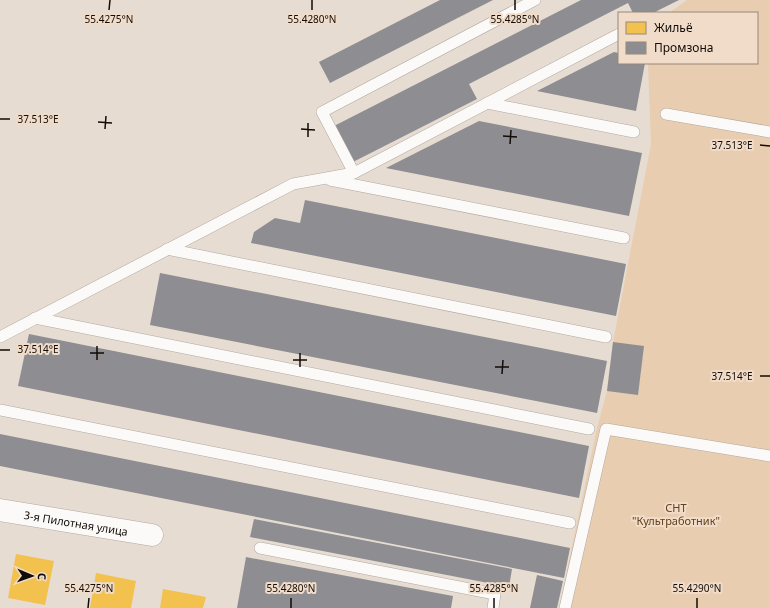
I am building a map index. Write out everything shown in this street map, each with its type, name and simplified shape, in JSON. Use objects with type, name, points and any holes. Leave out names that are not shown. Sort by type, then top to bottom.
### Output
[{"type":"street","name":"3-я Пилотная улица","points":[[0,510],[152,535]]},
{"type":"lane","points":[[354,173],[322,112],[535,0]]},
{"type":"lane","points":[[0,337],[293,184],[354,173],[618,35]]},
{"type":"lane","points":[[487,103],[634,132]]},
{"type":"lane","points":[[666,114],[770,132]]},
{"type":"lane","points":[[323,178],[624,238]]},
{"type":"lane","points":[[167,249],[606,336]]},
{"type":"lane","points":[[35,318],[589,429]]},
{"type":"lane","points":[[0,410],[570,523]]},
{"type":"lane","points":[[565,608],[606,429],[770,456]]},
{"type":"lane","points":[[260,548],[495,594],[492,608]]},
{"type":"green space","name":"СНТ \"Культработник\"","points":[[687,0],[770,0],[770,608],[559,608],[597,428],[607,391],[613,342],[651,144],[648,64],[758,64],[758,12],[670,12]]},
{"type":"building: Жильё","points":[[16,554],[54,561],[45,605],[8,598]]},
{"type":"building: Жильё","points":[[96,573],[136,581],[131,608],[90,608]]},
{"type":"building: Жильё","points":[[163,589],[206,597],[203,608],[160,608]]},
{"type":"building: Промзона","points":[[440,0],[493,0],[330,83],[319,62]]},
{"type":"building: Промзона","points":[[581,0],[679,0],[655,12],[632,12],[628,3],[469,84],[477,99],[353,162],[334,126]]},
{"type":"building: Промзона","points":[[614,52],[618,53],[618,64],[645,64],[636,111],[537,91]]},
{"type":"building: Промзона","points":[[479,121],[642,153],[629,216],[386,168]]},
{"type":"building: Промзона","points":[[305,200],[626,264],[616,316],[251,243],[254,232],[275,218],[300,223]]},
{"type":"building: Промзона","points":[[160,273],[607,361],[597,413],[150,325]]},
{"type":"building: Промзона","points":[[29,334],[589,446],[579,498],[18,386]]},
{"type":"building: Промзона","points":[[613,342],[644,346],[638,395],[607,391]]},
{"type":"building: Промзона","points":[[0,434],[570,548],[564,578],[0,466]]},
{"type":"building: Промзона","points":[[254,519],[512,569],[509,587],[250,537]]},
{"type":"building: Промзона","points":[[246,557],[453,596],[451,608],[237,608]]},
{"type":"building: Промзона","points":[[537,575],[563,581],[557,608],[530,608]]}]
